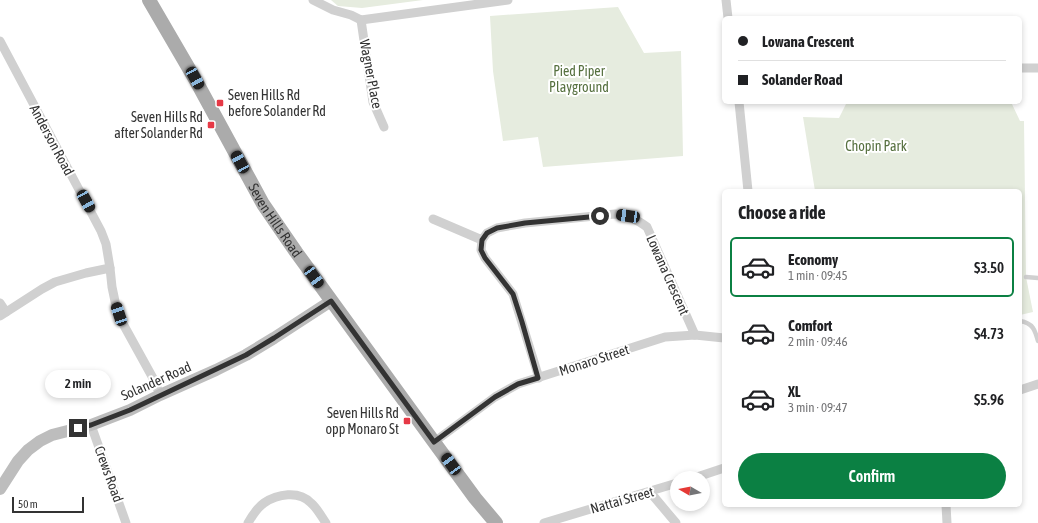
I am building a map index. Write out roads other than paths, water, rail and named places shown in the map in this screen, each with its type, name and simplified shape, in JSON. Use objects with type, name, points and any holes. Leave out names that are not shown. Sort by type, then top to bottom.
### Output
[{"type":"main road","name":"Seven Hills Road","points":[[149,0],[195,78],[263,204],[331,301],[475,498],[496,523]]},
{"type":"street","points":[[313,0],[333,10],[351,15],[361,20],[508,0]]},
{"type":"street","points":[[726,0],[728,16]]},
{"type":"street","name":"Wagner Place","points":[[361,20],[373,102],[384,127]]},
{"type":"street","name":"Anderson Road","points":[[0,41],[101,231],[106,244],[116,306],[122,322],[154,380],[160,395]]},
{"type":"street","points":[[1022,68],[1038,68]]},
{"type":"street","points":[[739,104],[748,189]]},
{"type":"street","name":"Lowana Crescent","points":[[482,240],[487,233],[497,228],[525,223],[615,214],[628,216],[637,220],[647,227],[695,335]]},
{"type":"street","points":[[433,219],[482,240],[481,250],[485,258],[513,294],[538,378]]},
{"type":"street","points":[[0,303],[3,314],[55,282],[110,268]]},
{"type":"street","name":"Solander Road","points":[[0,489],[18,461],[28,450],[40,441],[52,435],[91,425],[130,410],[216,370],[246,355],[331,301]]},
{"type":"street","name":"Monaro Street","points":[[434,442],[495,397],[518,384],[665,337],[695,335],[722,338]]},
{"type":"street","points":[[1022,389],[1038,384]]},
{"type":"street","name":"Crews Road","points":[[91,425],[126,523]]},
{"type":"street","points":[[710,473],[722,469]]},
{"type":"street","name":"Nattai Street","points":[[544,523],[670,485]]},
{"type":"street","points":[[650,492],[676,523]]},
{"type":"street","points":[[248,523],[255,512],[264,503],[280,496],[288,495],[295,495],[311,502],[326,523]]},
{"type":"street","points":[[946,507],[947,523]]},
{"type":"lane","points":[[1026,277],[1038,278]]},
{"type":"lane","points":[[1022,322],[1028,323],[1035,330],[1038,341]]},
{"type":"place","name":"Seven Hills Rd before Solander Rd","points":[[220,103]]},
{"type":"place","name":"Seven Hills Rd after Solander Rd","points":[[211,125]]},
{"type":"place","name":"Seven Hills Rd opp Monaro St","points":[[407,421]]},
{"type":"park label","name":"Pied Piper Playground","points":[[579,80]]},
{"type":"park label","name":"Chopin Park","points":[[876,146]]}]
